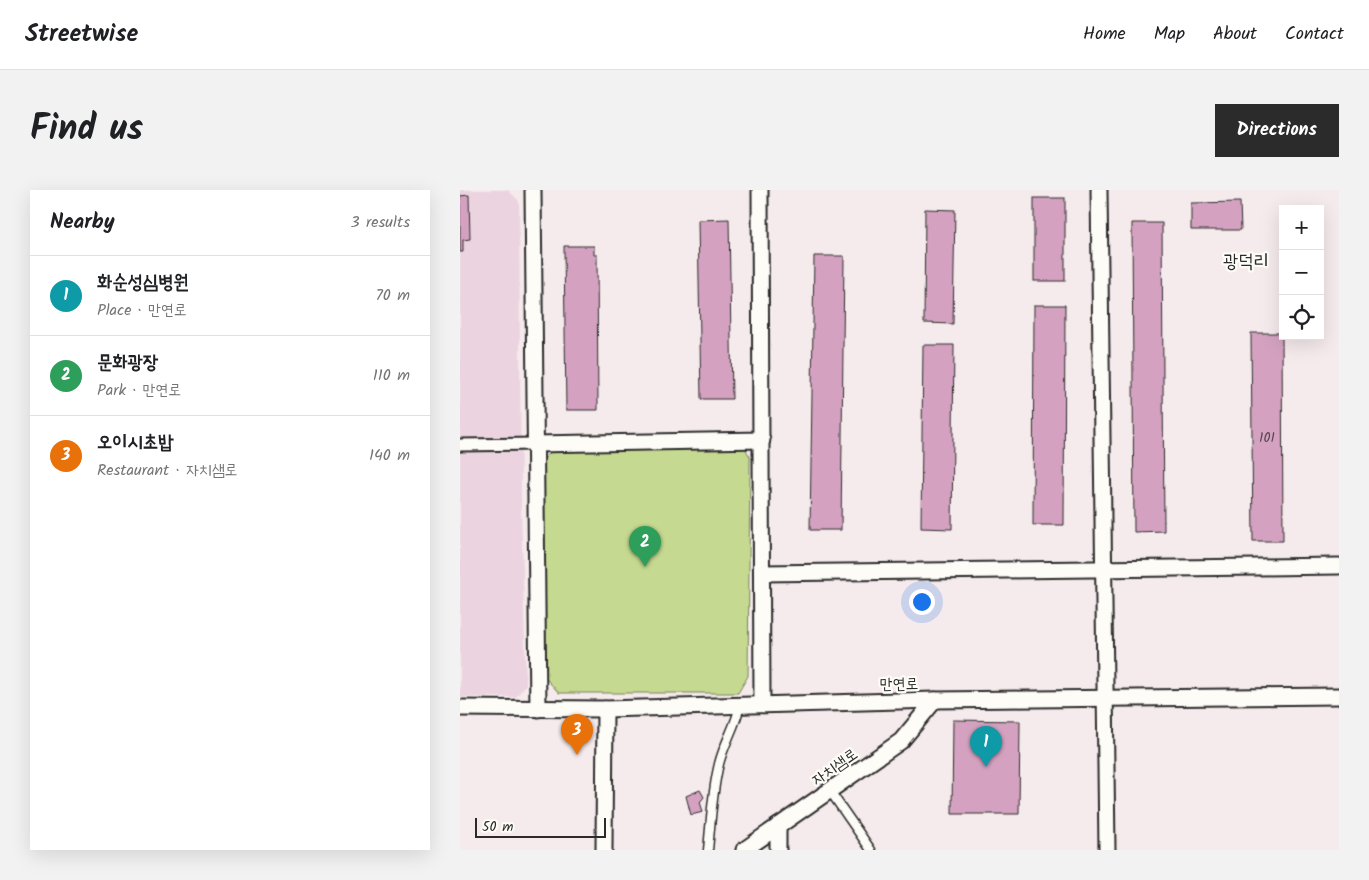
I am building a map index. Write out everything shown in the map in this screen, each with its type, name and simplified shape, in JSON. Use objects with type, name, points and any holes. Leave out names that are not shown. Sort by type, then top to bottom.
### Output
[{"type":"street","points":[[533,190],[538,709]]},
{"type":"street","points":[[760,190],[762,704]]},
{"type":"street","points":[[1099,190],[1107,850]]},
{"type":"street","points":[[460,445],[762,440]]},
{"type":"street","points":[[762,573],[1339,566]]},
{"type":"street","name":"만연로","points":[[460,708],[604,709],[934,700],[1339,696]]},
{"type":"street","name":"자치샘로","points":[[744,850],[901,741],[934,700]]},
{"type":"street","points":[[604,709],[604,850]]},
{"type":"street","points":[[778,826],[778,850]]},
{"type":"lane","points":[[708,850],[714,790],[719,764],[735,724],[740,705]]},
{"type":"lane","points":[[830,791],[871,850]]},
{"type":"shaded area","points":[[460,190],[508,190],[519,201],[521,504],[526,685],[516,697],[460,697]]},
{"type":"green space","points":[[745,448],[750,457],[748,676],[738,693],[559,693],[541,673],[541,462],[554,449]]},
{"type":"building","points":[[469,195],[470,239],[463,240],[463,252],[460,252],[460,196]]},
{"type":"building","points":[[1034,198],[1065,198],[1065,281],[1034,281]]},
{"type":"building","points":[[1240,202],[1241,230],[1191,230],[1191,203]]},
{"type":"building","points":[[925,209],[955,210],[953,324],[924,323]]},
{"type":"building","points":[[729,219],[732,399],[701,399],[698,220]]},
{"type":"building","points":[[1132,223],[1162,223],[1164,531],[1134,532]]},
{"type":"building","points":[[564,246],[594,246],[594,255],[597,255],[598,410],[566,410]]},
{"type":"building","points":[[814,256],[844,256],[841,530],[810,530]]},
{"type":"building","points":[[1034,305],[1065,305],[1064,525],[1033,525]]},
{"type":"building","points":[[1251,333],[1279,333],[1279,340],[1282,340],[1283,541],[1253,541]]},
{"type":"building","points":[[923,345],[954,345],[952,529],[921,528]]},
{"type":"building","points":[[953,720],[1020,721],[1019,814],[952,814]]},
{"type":"building","points":[[700,790],[704,797],[700,802],[703,812],[691,815],[686,796]]},
{"type":"place","name":"문화광장","points":[[645,567]]},
{"type":"place","name":"오이시초밥","points":[[577,755]]},
{"type":"place","name":"화순성심병원","points":[[986,767]]},
{"type":"district","name":"광덕리","points":[[1246,260]]}]
